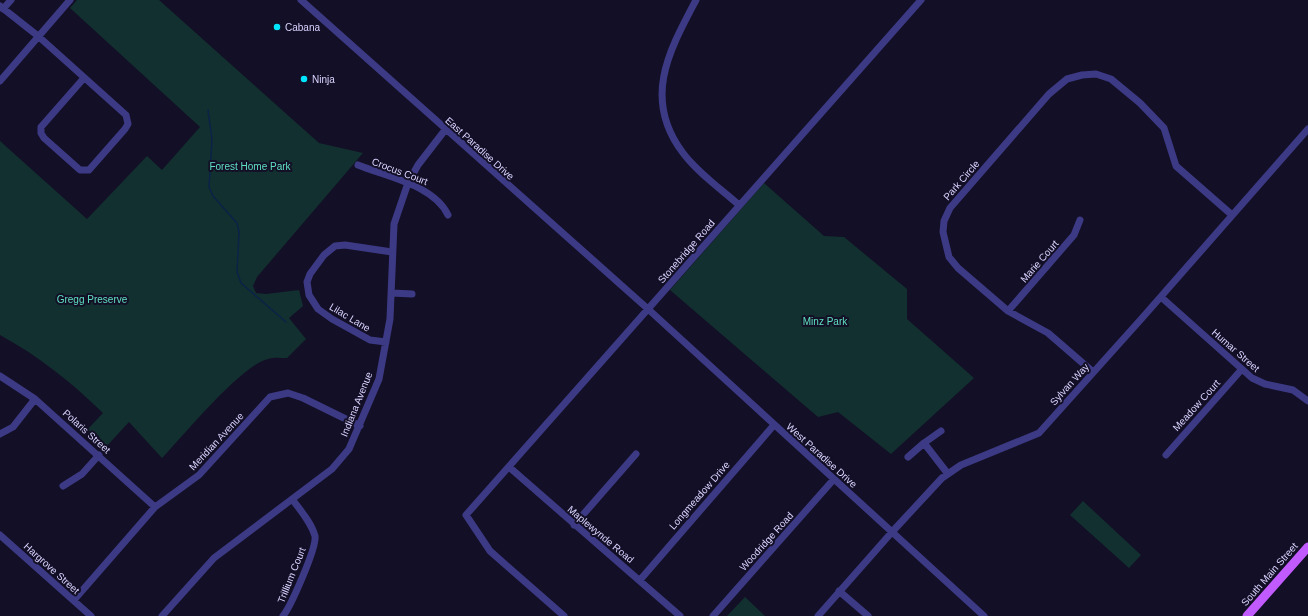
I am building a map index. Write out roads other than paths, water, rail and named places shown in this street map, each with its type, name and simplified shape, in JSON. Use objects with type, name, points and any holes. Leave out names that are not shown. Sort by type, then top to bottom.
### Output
[{"type":"main road","name":"South Main Street","points":[[1247,616],[1308,547]]},
{"type":"street","points":[[12,0],[2,7],[38,36],[126,115],[128,124],[89,170],[84,171],[44,138],[41,133],[42,127],[84,78]]},
{"type":"street","points":[[0,81],[70,0]]},
{"type":"street","name":"East Paradise Drive","points":[[301,0],[445,130],[648,309]]},
{"type":"street","points":[[696,0],[670,51],[664,67],[662,103],[667,123],[673,138],[683,153],[739,205]]},
{"type":"street","name":"Stonebridge Road","points":[[564,616],[490,550],[466,515],[921,0]]},
{"type":"street","name":"Park Circle","points":[[1094,372],[1048,333],[1008,311],[958,268],[949,257],[943,232],[944,221],[950,208],[1049,94],[1067,79],[1082,75],[1096,74],[1111,79],[1157,118],[1164,128],[1176,166],[1232,214]]},
{"type":"street","name":"Sylvan Way","points":[[818,616],[892,532],[948,474],[961,465],[1039,433],[1161,297],[1232,214],[1308,129]]},
{"type":"street","name":"Indiana Avenue","points":[[162,616],[214,558],[342,460],[360,426],[379,379],[386,342],[392,293],[394,224],[408,183],[418,165],[445,130]]},
{"type":"street","name":"Crocus Court","points":[[358,165],[408,183],[431,194],[440,200],[448,215]]},
{"type":"street","name":"Marie Court","points":[[1008,311],[1074,235],[1080,220]]},
{"type":"street","name":"Lilac Lane","points":[[386,342],[370,340],[332,319],[318,309],[309,295],[307,282],[310,274],[324,255],[335,246],[345,245],[392,252]]},
{"type":"street","points":[[392,293],[412,294]]},
{"type":"street","name":"Humar Street","points":[[1161,297],[1258,382],[1293,390],[1308,401]]},
{"type":"street","name":"West Paradise Drive","points":[[648,309],[984,616]]},
{"type":"street","name":"Meadow Court","points":[[1166,455],[1242,369]]},
{"type":"street","name":"Polaris Street","points":[[0,376],[35,399],[100,455],[155,507]]},
{"type":"street","name":"Meridian Avenue","points":[[74,600],[155,507],[199,475],[270,397],[288,393],[303,398],[360,426]]},
{"type":"street","points":[[0,434],[13,427],[35,399]]},
{"type":"street","name":"Longmeadow Drive","points":[[640,580],[774,424]]},
{"type":"street","points":[[908,457],[941,430]]},
{"type":"street","points":[[924,444],[948,474]]},
{"type":"street","points":[[574,524],[636,454]]},
{"type":"street","points":[[64,486],[82,474],[100,455]]},
{"type":"street","name":"Maplewynde Road","points":[[509,467],[680,616]]},
{"type":"street","name":"Woodridge Road","points":[[713,616],[834,479]]},
{"type":"street","name":"Trillium Court","points":[[283,616],[312,553],[315,537],[310,525],[292,499]]},
{"type":"street","name":"Hargrove Street","points":[[0,535],[91,616]]},
{"type":"street","points":[[839,591],[868,616]]},
{"type":"waterway","points":[[208,110],[212,140],[209,187],[213,196],[237,223],[239,232],[237,272],[241,283],[286,322]]},
{"type":"place","name":"Cabana","points":[[277,27]]},
{"type":"place","name":"Ninja","points":[[304,79]]},
{"type":"park label","name":"Forest Home Park","points":[[250,166]]},
{"type":"park label","name":"Gregg Preserve","points":[[92,299]]},
{"type":"park label","name":"Minz Park","points":[[825,321]]}]
